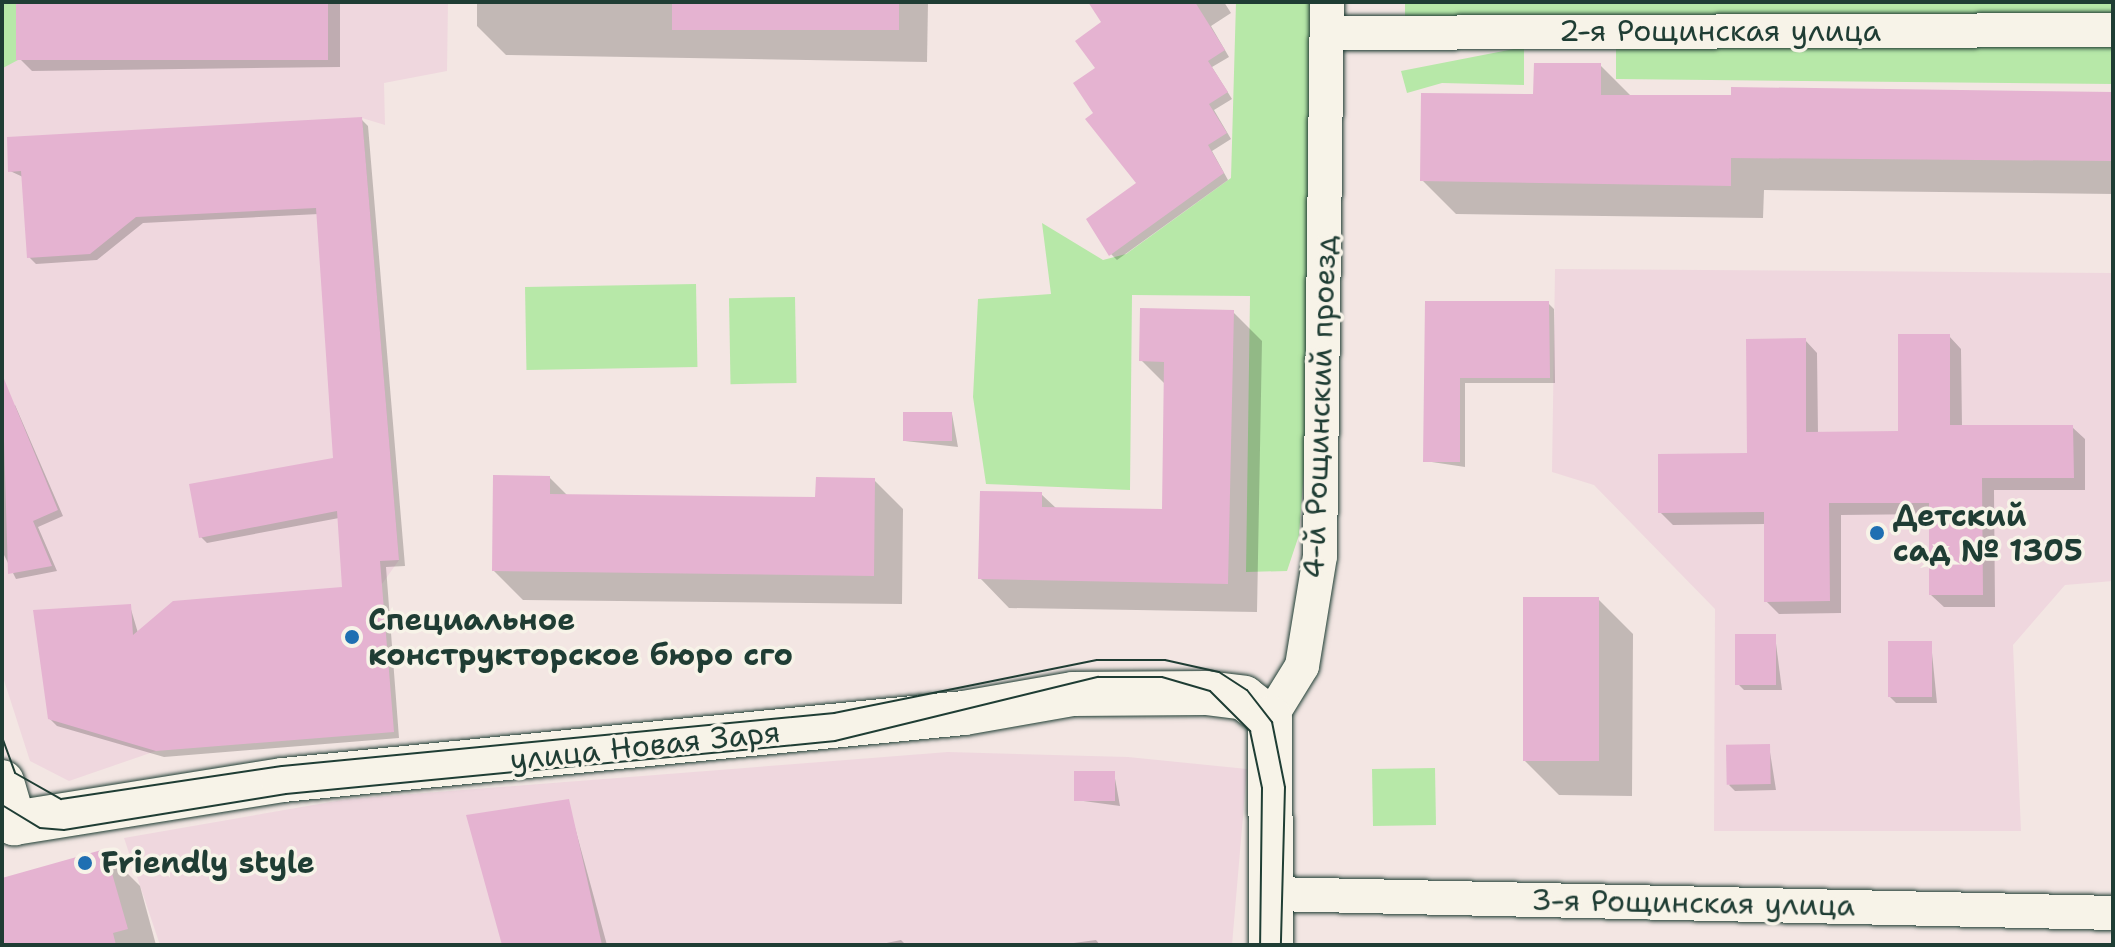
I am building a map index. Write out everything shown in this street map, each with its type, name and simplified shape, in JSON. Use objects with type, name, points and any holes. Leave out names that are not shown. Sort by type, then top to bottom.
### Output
[{"type":"street","name":"2-я Рощинская улица","points":[[1327,17],[2113,30]]},
{"type":"street","name":"4-й Рощинский проезд","points":[[1270,718],[1302,666],[1320,556],[1327,17]]},
{"type":"street","name":"улица Новая Заря","points":[[8,825],[283,780],[964,713],[1073,694],[1206,693],[1244,698],[1270,718]]},
{"type":"street","points":[[1270,718],[1271,945]]},
{"type":"street","points":[[2,782],[8,825]]},
{"type":"street","name":"3-я Рощинская улица","points":[[1272,894],[2113,913]]},
{"type":"shaded area","points":[[16,2],[448,2],[447,71],[384,83],[385,125],[362,118],[399,560],[382,584],[156,751],[69,781],[30,761],[2,674],[3,67]]},
{"type":"shaded area","name":"Детский сад № 1305","points":[[1555,269],[2113,273],[2113,581],[2065,585],[2013,645],[2021,831],[1714,831],[1715,609],[1594,485],[1552,472]]},
{"type":"shaded area","points":[[948,752],[1128,757],[1247,769],[1232,945],[160,945],[124,838],[348,799]]},
{"type":"green space","points":[[2,2],[16,2],[18,60],[3,68],[2,248]]},
{"type":"green space","points":[[1236,2],[1315,2],[1314,342],[1299,535],[1287,571],[1246,572],[1250,296],[1132,295],[1130,490],[986,484],[973,397],[978,299],[1051,294],[1042,223],[1103,260],[1126,254],[1231,178]]},
{"type":"green space","points":[[1405,2],[2113,2],[2113,20],[1405,20]]},
{"type":"green space","points":[[2113,44],[2113,84],[1616,79],[1616,47]]},
{"type":"green space","points":[[1524,47],[1524,85],[1442,83],[1407,93],[1401,71]]},
{"type":"green space","points":[[696,284],[697,367],[526,370],[525,287]]},
{"type":"green space","points":[[795,297],[797,383],[731,384],[729,298]]},
{"type":"green space","points":[[1435,768],[1436,825],[1373,826],[1372,769]]},
{"type":"building","points":[[16,2],[328,2],[328,60],[16,60]]},
{"type":"building","points":[[672,2],[899,2],[899,30],[672,30]]},
{"type":"building","points":[[1088,2],[1195,2],[1225,50],[1208,61],[1228,92],[1209,104],[1227,133],[1208,145],[1224,173],[1109,256],[1086,219],[1136,183],[1085,119],[1093,113],[1073,83],[1095,68],[1075,41],[1101,22]]},
{"type":"building","points":[[1534,63],[1601,63],[1601,95],[1731,95],[1731,87],[2113,92],[2113,161],[1731,158],[1731,186],[1420,181],[1421,93],[1533,94]]},
{"type":"building","points":[[362,117],[399,560],[380,561],[394,732],[156,751],[48,719],[33,610],[131,604],[133,635],[173,601],[342,587],[337,511],[199,538],[189,484],[333,458],[316,208],[136,217],[90,254],[27,258],[21,171],[8,172],[7,137]]},
{"type":"building","points":[[1425,301],[1549,301],[1550,378],[1460,378],[1460,462],[1423,462]]},
{"type":"building","points":[[1140,308],[1234,310],[1228,584],[978,579],[980,491],[1042,492],[1042,507],[1162,509],[1164,362],[1139,361]]},
{"type":"building","points":[[1898,334],[1950,334],[1950,425],[2073,425],[2074,478],[1982,478],[1983,595],[1929,595],[1929,503],[1829,503],[1830,601],[1764,602],[1764,512],[1658,513],[1658,454],[1747,453],[1746,339],[1806,338],[1806,432],[1898,431]]},
{"type":"building","points":[[2,374],[58,510],[33,521],[52,566],[8,574]]},
{"type":"building","points":[[903,412],[952,412],[952,441],[903,441]]},
{"type":"building","points":[[493,475],[550,476],[550,494],[815,497],[816,477],[875,478],[874,576],[492,571]]},
{"type":"building","points":[[1523,597],[1599,597],[1599,761],[1523,761]]},
{"type":"building","points":[[1735,634],[1776,634],[1776,685],[1735,685]]},
{"type":"building","points":[[1888,641],[1932,641],[1932,697],[1888,697]]},
{"type":"building","points":[[1770,744],[1771,784],[1727,785],[1726,745]]},
{"type":"building","points":[[1074,771],[1115,771],[1115,801],[1074,801]]},
{"type":"building","points":[[569,799],[602,945],[502,945],[466,815]]},
{"type":"building","points":[[105,849],[128,929],[113,933],[116,945],[2,945],[2,878]]},
{"type":"tram line","points":[[2,737],[15,773],[61,799],[282,766],[834,713],[1097,660],[1165,660],[1219,672],[1247,690],[1272,722],[1285,787],[1281,945]]},
{"type":"tram line","points":[[2,805],[40,828],[64,830],[286,794],[835,741],[1098,677],[1162,677],[1210,691],[1250,731],[1262,788],[1260,945]]},
{"type":"place","name":"Детский сад № 1305","points":[[1877,533]]},
{"type":"place","name":"Специальное конструкторское бюро сго","points":[[352,637]]},
{"type":"place","name":"Friendly style","points":[[85,863]]}]
